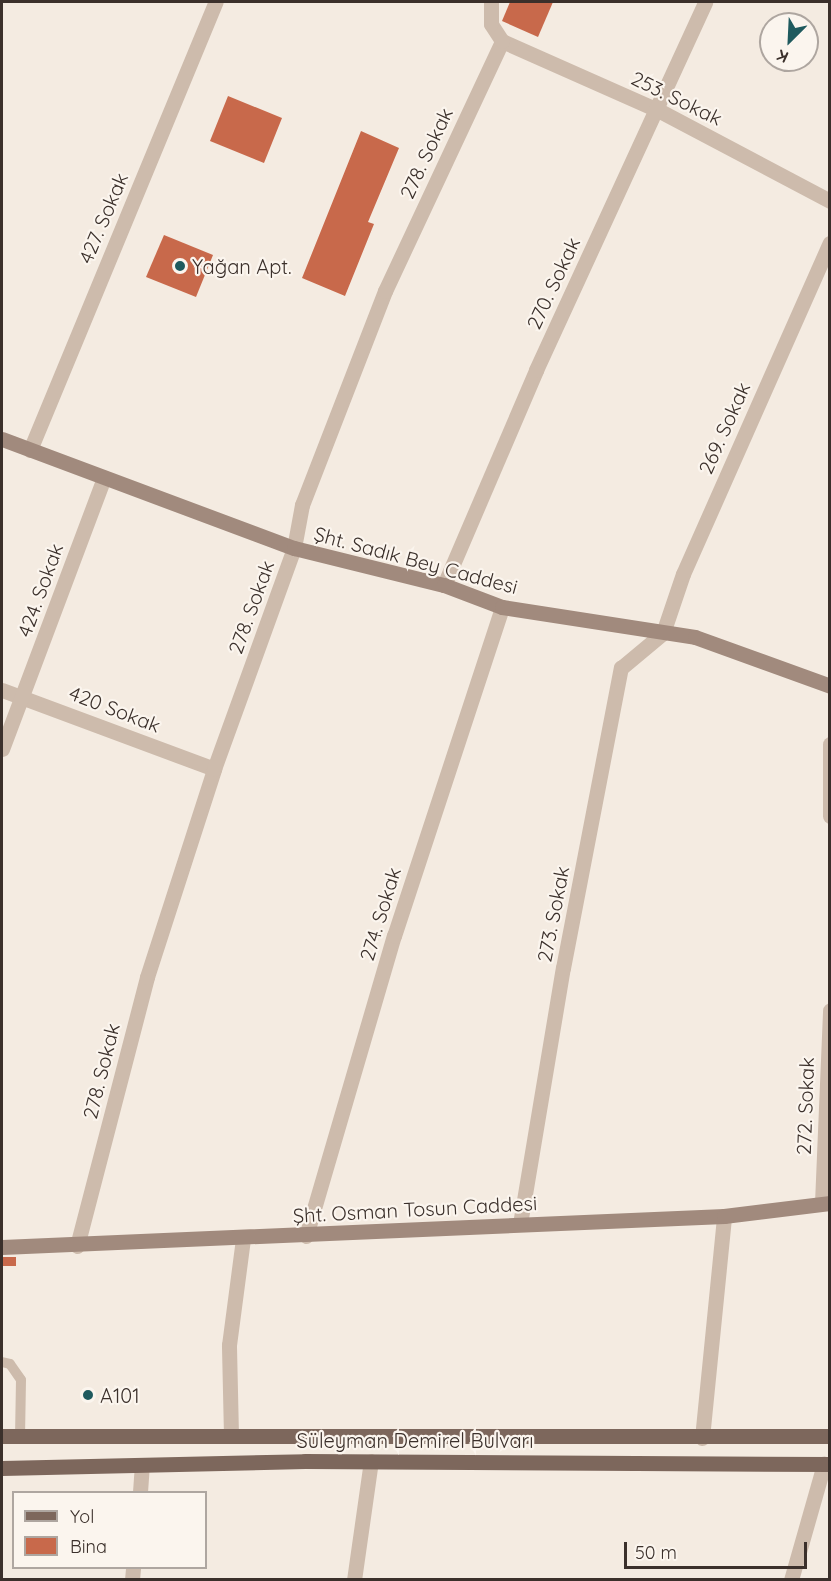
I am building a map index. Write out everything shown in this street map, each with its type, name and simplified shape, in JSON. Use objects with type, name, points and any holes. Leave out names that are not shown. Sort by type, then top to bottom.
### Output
[{"type":"main road","name":"Süleyman Demirel Bulvarı","points":[[2,1436],[702,1438],[830,1436]]},
{"type":"main road","name":"Süleyman Demirel Bulvarı","points":[[2,1468],[371,1461],[827,1464]]},
{"type":"street","name":"427. Sokak","points":[[30,450],[216,2]]},
{"type":"street","points":[[491,2],[491,24],[501,41]]},
{"type":"street","name":"270. Sokak","points":[[444,585],[536,370],[658,110],[705,2]]},
{"type":"street","name":"253. Sokak","points":[[501,41],[658,110],[830,201]]},
{"type":"street","name":"278. Sokak","points":[[77,1246],[147,976],[214,769],[294,548],[302,506],[385,291],[501,41]]},
{"type":"street","name":"269. Sokak","points":[[663,633],[683,574],[830,243]]},
{"type":"street","name":"Şht. Sadık Bey Caddesi","points":[[2,439],[294,548],[444,585],[502,607],[695,637],[830,686]]},
{"type":"street","name":"424. Sokak","points":[[2,749],[104,478]]},
{"type":"street","name":"274. Sokak","points":[[306,1236],[394,936],[502,607]]},
{"type":"street","name":"273. Sokak","points":[[520,1224],[563,968],[621,668],[663,633]]},
{"type":"street","name":"420 Sokak","points":[[2,690],[214,769]]},
{"type":"street","points":[[830,744],[830,816]]},
{"type":"street","name":"272. Sokak","points":[[826,1203],[830,1010]]},
{"type":"street","name":"Şht. Osman Tosun Caddesi","points":[[2,1247],[243,1239],[724,1216],[826,1203]]},
{"type":"street","points":[[702,1438],[724,1216]]},
{"type":"street","points":[[231,1435],[229,1345],[243,1239]]},
{"type":"street","points":[[354,1580],[371,1461]]},
{"type":"street","points":[[791,1580],[827,1464]]},
{"type":"street","points":[[140,1491],[142,1466]]},
{"type":"lane","points":[[2,1362],[10,1364],[21,1380],[20,1436]]},
{"type":"building","points":[[510,2],[553,2],[538,37],[502,21]]},
{"type":"building","points":[[228,96],[282,118],[264,163],[210,141]]},
{"type":"building","points":[[361,131],[399,148],[368,222],[374,224],[345,296],[302,278]]},
{"type":"building","name":"Yağan Apt.","points":[[164,235],[213,255],[196,297],[146,277]]},
{"type":"building","points":[[2,1257],[16,1257],[16,1266],[2,1266]]},
{"type":"place","name":"Yağan Apt.","points":[[180,266]]},
{"type":"place","name":"A101","points":[[88,1395]]}]
